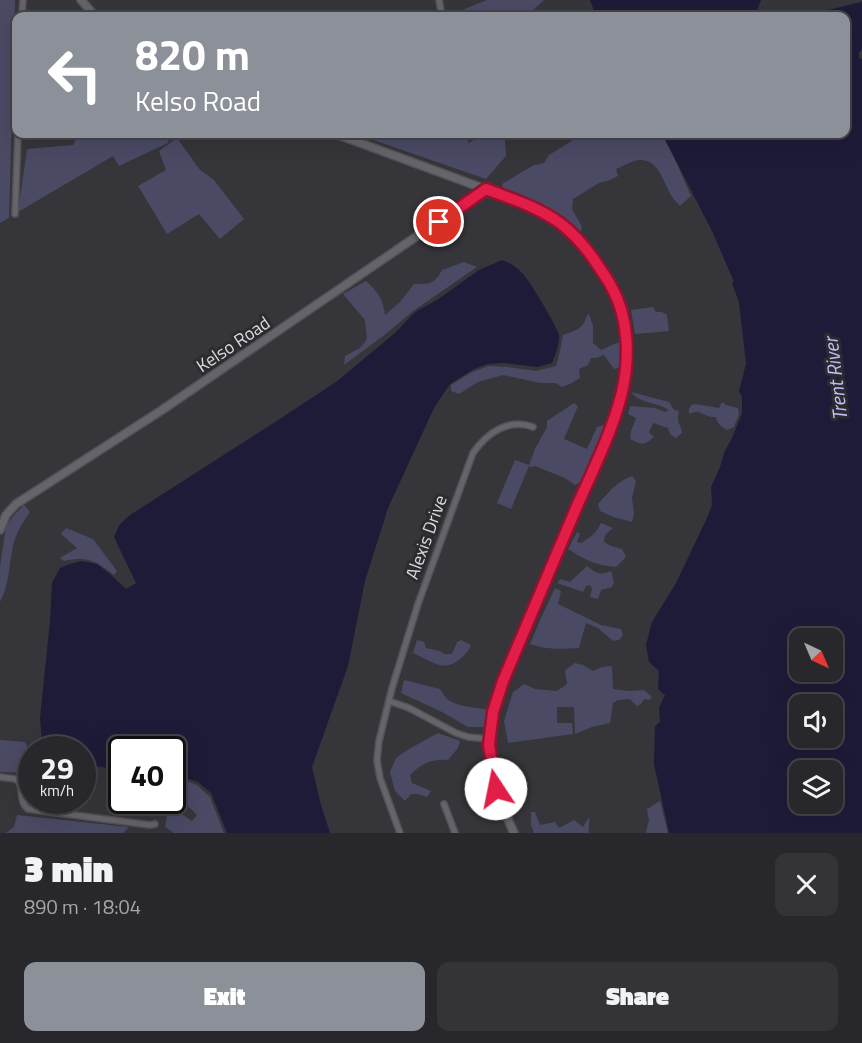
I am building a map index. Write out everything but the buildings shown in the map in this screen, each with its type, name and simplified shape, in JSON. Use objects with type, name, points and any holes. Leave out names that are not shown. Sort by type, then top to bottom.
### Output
[{"type":"street","points":[[81,0],[92,12]]},
{"type":"street","points":[[15,214],[18,138]]},
{"type":"street","points":[[348,138],[531,206],[546,214],[585,246],[612,287],[623,322],[627,348],[625,378],[618,408],[503,681],[493,712],[489,745],[496,789],[514,833]]},
{"type":"street","name":"Kelso Road","points":[[1,528],[6,515],[16,504],[162,410],[486,189]]},
{"type":"street","name":"Alexis Drive","points":[[400,833],[382,788],[378,769],[379,741],[418,604],[473,453],[484,439],[502,427],[527,424],[533,427]]},
{"type":"street","points":[[389,701],[409,708],[456,733],[489,739]]},
{"type":"street","points":[[0,777],[15,779],[19,782],[22,801],[28,809],[155,824]]},
{"type":"street","points":[[444,804],[455,833]]},
{"type":"shaded area","points":[[0,0],[15,0],[15,12],[12,12],[9,218],[0,223]]},
{"type":"shaded area","points":[[487,0],[544,0],[531,12],[457,12]]},
{"type":"shaded area","points":[[77,138],[169,138],[168,143],[119,166],[113,156],[18,212],[27,149],[73,145]]},
{"type":"shaded area","points":[[177,138],[200,170],[214,180],[244,219],[220,239],[199,214],[167,234],[138,186],[166,170],[159,151]]},
{"type":"shaded area","points":[[368,138],[465,138],[469,143],[477,138],[504,138],[506,156],[486,179]]},
{"type":"shaded area","points":[[577,138],[664,138],[691,196],[680,206],[671,195],[656,167],[648,161],[632,162],[616,169],[618,176],[599,183],[573,199],[572,209],[582,227],[581,232],[544,207],[503,189],[502,184],[534,165],[544,163],[549,155]]},
{"type":"shaded area","points":[[464,262],[477,267],[413,311],[344,365],[345,356],[360,348],[367,339],[365,320],[343,294],[366,281],[379,296],[385,315],[400,302],[414,284],[431,283],[442,270]]},
{"type":"shaded area","points":[[653,307],[656,312],[667,315],[669,331],[635,334],[631,310]]},
{"type":"shaded area","points":[[589,314],[593,326],[593,343],[601,350],[621,342],[623,367],[614,369],[604,355],[591,358],[588,365],[579,369],[580,378],[562,387],[556,383],[540,383],[503,375],[478,382],[459,394],[451,391],[451,385],[472,372],[489,366],[536,371],[556,366],[563,335],[581,327]]},
{"type":"shaded area","points":[[631,392],[669,402],[674,410],[679,411],[678,421],[682,433],[676,438],[670,434],[668,428],[653,423],[649,432],[654,437],[648,442],[640,443],[630,439],[636,418],[628,414],[630,406],[655,408],[665,412],[669,410],[639,399]]},
{"type":"shaded area","points":[[722,402],[738,408],[739,414],[734,427],[727,430],[716,417],[697,412],[689,414],[691,405],[719,408]]},
{"type":"shaded area","points":[[574,403],[578,406],[564,439],[587,449],[597,427],[608,424],[587,478],[575,485],[565,478],[535,466],[529,466],[511,509],[497,503],[515,460],[529,465],[547,427],[547,421]]},
{"type":"shaded area","points":[[632,476],[636,481],[632,498],[634,514],[632,522],[600,511],[598,504],[605,496],[617,484]]},
{"type":"shaded area","points":[[24,505],[30,512],[14,541],[7,582],[0,602],[0,567],[6,526]]},
{"type":"shaded area","points":[[601,523],[613,528],[605,535],[604,542],[622,549],[626,557],[616,567],[590,561],[568,549],[577,532],[580,534],[577,542],[581,543],[597,530]]},
{"type":"shaded area","points":[[66,528],[93,539],[117,571],[114,575],[91,561],[80,559],[64,561],[60,558],[77,548],[61,534]]},
{"type":"shaded area","points":[[587,566],[598,573],[611,571],[614,582],[612,587],[601,590],[598,599],[590,597],[592,589],[590,585],[586,586],[583,592],[557,583],[560,579],[570,582]]},
{"type":"shaded area","points":[[555,588],[561,591],[558,604],[601,625],[621,629],[623,635],[619,640],[613,641],[598,628],[586,623],[579,648],[548,648],[530,644]]},
{"type":"shaded area","points":[[417,640],[424,642],[426,648],[444,654],[452,654],[457,642],[461,640],[471,645],[466,653],[453,664],[441,665],[413,653]]},
{"type":"shaded area","points":[[575,663],[593,671],[612,666],[613,689],[644,690],[652,697],[649,700],[644,699],[637,706],[630,699],[618,700],[613,703],[610,723],[575,734],[574,707],[557,707],[557,723],[572,723],[573,734],[508,743],[504,721],[513,692],[524,684],[535,689],[557,691],[567,684],[565,670]]},
{"type":"shaded area","points":[[404,680],[440,689],[454,703],[490,710],[486,727],[468,727],[401,693]]},
{"type":"shaded area","points":[[438,733],[460,741],[458,748],[448,760],[428,763],[418,767],[410,775],[412,783],[431,791],[427,797],[411,794],[405,801],[395,791],[390,772],[396,758]]},
{"type":"shaded area","points":[[0,740],[18,741],[18,773],[0,772]]},
{"type":"shaded area","points":[[186,781],[197,785],[210,797],[224,833],[174,833],[165,827],[167,816],[182,814],[192,821],[197,815],[186,804]]},
{"type":"shaded area","points":[[660,801],[668,833],[647,833],[649,821],[647,809]]},
{"type":"shaded area","points":[[531,812],[535,812],[540,825],[555,822],[559,828],[574,820],[583,827],[589,817],[589,833],[534,833],[531,825]]},
{"type":"shaded area","points":[[17,815],[129,827],[123,833],[6,833],[14,827]]},
{"type":"water","points":[[590,0],[761,0],[756,12],[594,12]]},
{"type":"water","name":"Trent River","points":[[862,1],[862,49],[859,58],[862,59],[862,833],[669,833],[654,764],[655,726],[660,722],[659,708],[665,695],[658,689],[659,671],[649,662],[646,645],[652,622],[676,583],[712,505],[711,487],[742,413],[742,397],[739,391],[746,364],[739,302],[732,283],[734,282],[713,233],[664,138],[850,138],[850,12],[820,12]]},
{"type":"water","points":[[502,260],[520,271],[526,277],[553,323],[559,335],[559,342],[552,363],[538,367],[503,363],[488,364],[474,369],[450,384],[434,408],[388,508],[365,581],[348,666],[312,767],[330,833],[227,833],[211,793],[198,782],[186,778],[186,736],[108,736],[108,768],[96,766],[96,736],[41,736],[40,718],[52,583],[60,568],[81,561],[97,564],[126,589],[136,583],[114,537],[120,524],[130,515],[336,382],[395,333],[415,312],[437,300],[479,270]]},
{"type":"route","points":[[439,222],[486,189],[546,214],[585,246],[612,287],[626,332],[627,363],[618,408],[503,681],[493,712],[489,745],[496,789]]}]
